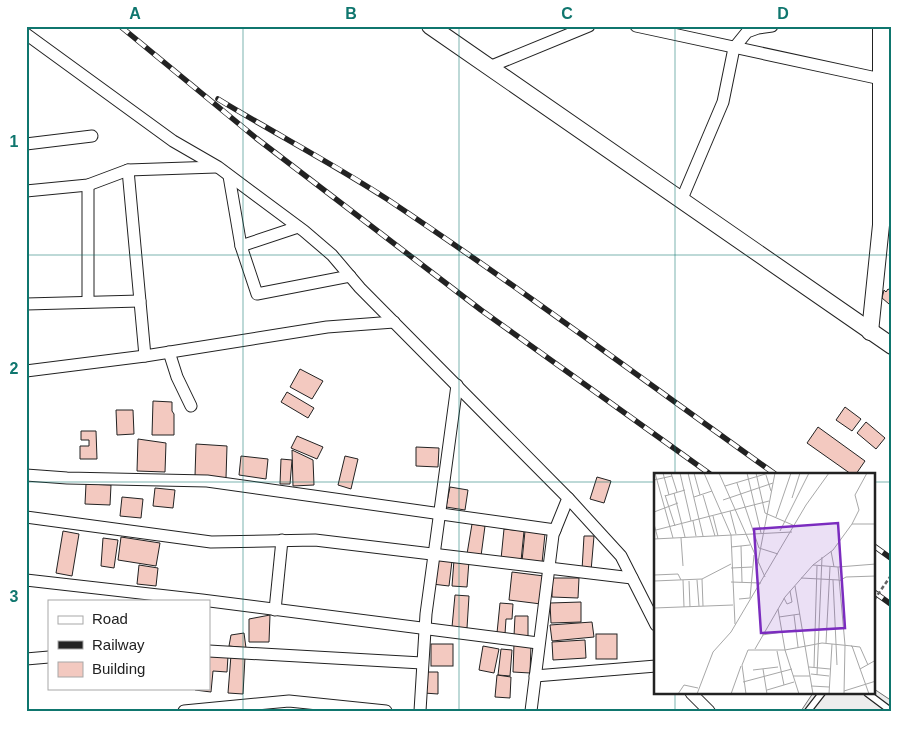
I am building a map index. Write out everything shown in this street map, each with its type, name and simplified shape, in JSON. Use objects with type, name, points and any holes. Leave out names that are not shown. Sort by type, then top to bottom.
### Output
[{"type":"street","points":[[489,67],[576,29],[589,26]]},
{"type":"street","points":[[636,26],[886,80]]},
{"type":"street","points":[[681,201],[723,102],[734,48],[747,32],[772,26]]},
{"type":"street","points":[[870,332],[886,228],[886,60],[881,26]]},
{"type":"street","points":[[439,29],[489,67],[892,346]]},
{"type":"street","points":[[26,34],[173,142],[218,167],[332,255],[394,322],[568,498],[621,556],[654,621]]},
{"type":"street","points":[[26,144],[92,136]]},
{"type":"street","points":[[26,191],[88,185],[128,170],[218,167]]},
{"type":"street","points":[[128,170],[145,356]]},
{"type":"street","points":[[229,176],[242,246],[257,294],[350,276]]},
{"type":"street","points":[[88,185],[88,301]]},
{"type":"street","points":[[242,246],[298,227]]},
{"type":"street","points":[[26,304],[140,301]]},
{"type":"street","points":[[26,371],[145,356],[327,326],[394,322]]},
{"type":"street","points":[[169,352],[177,377],[191,406]]},
{"type":"street","points":[[420,711],[425,630],[456,385]]},
{"type":"street","points":[[26,475],[67,478],[207,481],[439,512],[556,530]]},
{"type":"street","points":[[531,711],[548,568],[556,530],[568,498]]},
{"type":"street","points":[[26,517],[211,542],[315,540],[632,578]]},
{"type":"street","points":[[275,610],[282,540]]},
{"type":"street","points":[[26,580],[192,600]]},
{"type":"street","points":[[210,602],[538,643]]},
{"type":"street","points":[[210,650],[422,663]]},
{"type":"street","points":[[26,659],[48,658]]},
{"type":"street","points":[[535,676],[654,666]]},
{"type":"street","points":[[692,694],[708,711]]},
{"type":"street","points":[[184,711],[289,701],[386,711]]},
{"type":"lane","points":[[808,711],[821,694]]},
{"type":"lane","points":[[868,694],[891,711]]},
{"type":"path","points":[[876,597],[892,574]]},
{"type":"shaded area","points":[[876,690],[892,701],[892,711],[801,711],[812,694],[876,694]]},
{"type":"building","points":[[888,289],[892,291],[892,301],[889,304],[882,298],[884,290],[886,292]]},
{"type":"building","points":[[300,369],[323,381],[312,399],[290,387]]},
{"type":"building","points":[[287,392],[314,408],[308,418],[281,402]]},
{"type":"building","points":[[153,401],[172,402],[174,435],[152,435]]},
{"type":"building","points":[[845,407],[861,419],[852,431],[836,420]]},
{"type":"building","points":[[116,410],[133,410],[134,434],[117,435]]},
{"type":"building","points":[[866,422],[885,438],[876,449],[857,433]]},
{"type":"building","points":[[818,427],[865,461],[857,473],[850,473],[807,443]]},
{"type":"building","points":[[81,431],[96,431],[97,459],[80,459],[80,446],[89,446],[89,440],[81,440]]},
{"type":"building","points":[[297,436],[323,447],[317,459],[291,448]]},
{"type":"building","points":[[138,439],[166,443],[165,472],[137,471]]},
{"type":"building","points":[[196,444],[227,446],[226,478],[195,476]]},
{"type":"building","points":[[416,447],[439,448],[438,467],[416,466]]},
{"type":"building","points":[[292,450],[313,460],[314,485],[293,486]]},
{"type":"building","points":[[241,456],[268,459],[266,479],[239,475]]},
{"type":"building","points":[[345,456],[358,459],[351,489],[338,485]]},
{"type":"building","points":[[281,459],[292,460],[290,484],[280,484]]},
{"type":"building","points":[[597,477],[611,481],[604,503],[590,499]]},
{"type":"building","points":[[86,484],[111,485],[110,505],[85,504]]},
{"type":"building","points":[[450,487],[468,490],[465,510],[446,507]]},
{"type":"building","points":[[155,488],[175,490],[173,508],[153,506]]},
{"type":"building","points":[[122,497],[143,499],[141,518],[120,516]]},
{"type":"building","points":[[472,524],[485,526],[481,556],[467,554]]},
{"type":"building","points":[[504,529],[524,531],[521,561],[501,559]]},
{"type":"building","points":[[63,531],[79,534],[72,576],[56,573]]},
{"type":"building","points":[[525,531],[545,534],[542,563],[522,561]]},
{"type":"building","points":[[584,536],[594,536],[591,571],[582,570]]},
{"type":"building","points":[[121,537],[160,543],[156,566],[118,560]]},
{"type":"building","points":[[103,538],[118,540],[114,568],[101,566]]},
{"type":"building","points":[[436,559],[452,561],[449,586],[432,584]]},
{"type":"building","points":[[454,560],[469,561],[467,587],[452,586]]},
{"type":"building","points":[[139,565],[158,568],[156,586],[137,584]]},
{"type":"building","points":[[512,572],[544,576],[541,604],[509,600]]},
{"type":"building","points":[[552,578],[579,578],[578,598],[552,597]]},
{"type":"building","points":[[455,595],[469,596],[467,628],[452,627]]},
{"type":"building","points":[[581,602],[581,622],[551,623],[550,603]]},
{"type":"building","points":[[500,603],[513,604],[512,619],[506,619],[505,634],[497,633]]},
{"type":"building","points":[[270,615],[269,642],[249,642],[249,619]]},
{"type":"building","points":[[515,616],[528,616],[528,637],[514,636]]},
{"type":"building","points":[[592,622],[594,637],[552,641],[550,625]]},
{"type":"building","points":[[244,633],[246,648],[229,646],[231,635]]},
{"type":"building","points":[[596,634],[617,634],[617,659],[596,659]]},
{"type":"building","points":[[585,640],[586,658],[553,660],[552,642]]},
{"type":"building","points":[[431,644],[453,644],[453,666],[431,666]]},
{"type":"building","points":[[514,644],[531,645],[530,673],[513,672]]},
{"type":"building","points":[[483,646],[499,649],[494,673],[479,670]]},
{"type":"building","points":[[501,649],[512,650],[510,676],[498,675]]},
{"type":"building","points":[[210,655],[228,656],[227,672],[213,671],[211,692],[195,690],[210,690]]},
{"type":"building","points":[[231,655],[245,657],[243,694],[228,693]]},
{"type":"building","points":[[425,672],[438,672],[438,694],[424,693]]},
{"type":"building","points":[[497,675],[511,677],[510,698],[495,697]]},
{"type":"railway","points":[[120,26],[256,138],[481,310],[709,473]]},
{"type":"railway","points":[[218,99],[387,199],[534,300],[774,473]]},
{"type":"railway","points":[[876,547],[892,559]]},
{"type":"railway","points":[[876,593],[892,605]]}]
